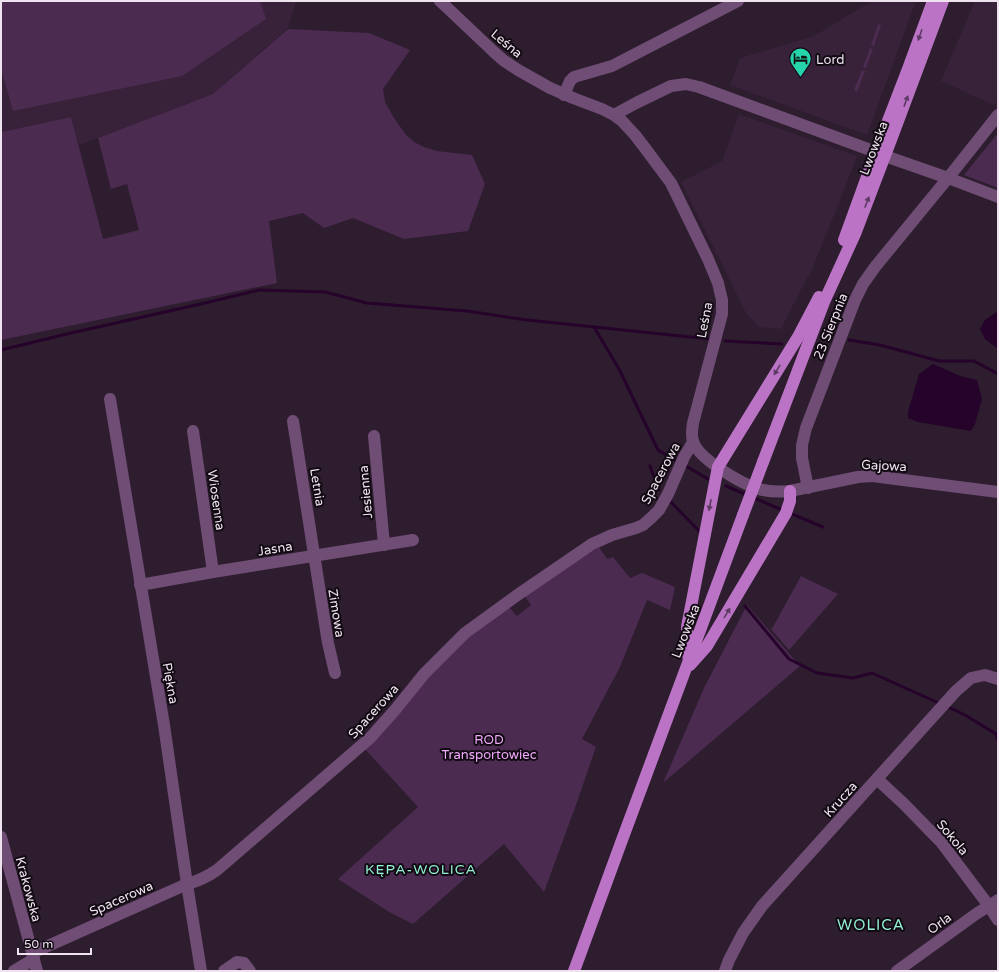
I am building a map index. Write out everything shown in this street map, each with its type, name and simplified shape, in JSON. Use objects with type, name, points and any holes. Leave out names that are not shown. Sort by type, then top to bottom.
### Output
[{"type":"main road","name":"Lwowska","points":[[824,302],[855,234],[908,69],[932,1]]},
{"type":"main road","name":"Lwowska","points":[[574,971],[627,825],[824,302],[835,266],[943,1]]},
{"type":"main road","points":[[687,667],[688,627],[718,467],[798,336],[835,266]]},
{"type":"main road","points":[[687,667],[707,646],[786,513],[790,501],[790,491]]},
{"type":"street","name":"Leśna","points":[[440,1],[503,60],[518,70],[538,82],[602,109],[622,121],[638,139],[671,183],[718,282],[723,306],[692,423],[691,433],[693,442]]},
{"type":"street","points":[[564,94],[574,77],[612,66],[738,1]]},
{"type":"street","points":[[614,115],[661,90],[671,86],[686,84],[699,87],[998,197]]},
{"type":"street","name":"23 Sierpnia","points":[[808,488],[802,458],[802,445],[806,428],[855,300],[863,284],[875,267],[998,115]]},
{"type":"street","points":[[926,170],[930,176],[933,195]]},
{"type":"street","name":"Piękna","points":[[110,399],[164,725],[187,884],[202,971]]},
{"type":"street","name":"Letnia","points":[[293,421],[314,556]]},
{"type":"street","name":"Wiosenna","points":[[193,431],[213,572]]},
{"type":"street","name":"Jesienna","points":[[374,436],[384,545]]},
{"type":"street","points":[[693,442],[703,455],[718,467]]},
{"type":"street","name":"Spacerowa","points":[[14,971],[50,945],[187,884],[208,877],[217,870],[363,744],[384,723],[436,661],[469,630],[592,544],[612,535],[643,525],[651,518],[659,510],[668,494],[684,457],[693,442]]},
{"type":"street","name":"Gajowa","points":[[718,467],[746,485],[769,492],[790,491],[858,477],[872,476],[998,492]]},
{"type":"street","name":"Jasna","points":[[140,585],[413,540]]},
{"type":"street","name":"Zimowa","points":[[314,556],[328,643],[335,673]]},
{"type":"street","name":"Krucza","points":[[725,971],[743,933],[762,906],[948,700],[971,678],[985,675],[998,679]]},
{"type":"street","name":"Sokola","points":[[877,779],[941,842],[993,903],[998,920]]},
{"type":"street","name":"Krakowska","points":[[1,837],[37,971]]},
{"type":"street","name":"Orla","points":[[897,971],[993,903]]},
{"type":"street","points":[[224,971],[237,962],[244,963],[250,971]]},
{"type":"shaded area","points":[[1,1],[296,2],[288,28],[213,94],[79,145],[71,117],[1,132]]},
{"type":"shaded area","points":[[875,1],[916,1],[867,135],[730,85],[740,58],[814,36],[862,7]]},
{"type":"shaded area","points":[[975,1],[998,1],[998,101],[994,105],[941,81]]},
{"type":"shaded area","points":[[739,114],[857,156],[809,277],[807,278],[781,329],[759,327],[746,313],[681,182],[722,161]]},
{"type":"shaded area","points":[[998,311],[998,349],[985,339],[980,329],[985,320]]},
{"type":"shaded area","points":[[933,364],[960,376],[977,380],[982,399],[975,424],[971,431],[918,422],[908,418],[908,412],[919,374]]},
{"type":"green space","points":[[1,1],[260,1],[266,19],[182,76],[13,111],[1,68]]},
{"type":"green space","points":[[878,24],[881,25],[874,46],[871,45]]},
{"type":"green space","points":[[288,29],[369,33],[410,50],[383,89],[385,102],[406,135],[414,142],[437,151],[472,155],[485,184],[468,231],[404,239],[353,218],[324,228],[303,213],[269,221],[277,283],[1,340],[1,132],[71,117],[103,239],[139,230],[127,184],[111,189],[98,138],[213,94]]},
{"type":"green space","points":[[870,48],[873,49],[866,68],[863,67]]},
{"type":"green space","points":[[862,70],[865,71],[857,92],[854,90]]},
{"type":"green space","points":[[998,133],[998,188],[964,175]]},
{"type":"green space","name":"ROD Transportowiec","points":[[599,547],[607,559],[613,557],[630,578],[642,573],[675,587],[670,610],[647,600],[620,667],[582,739],[596,747],[544,892],[504,844],[413,924],[389,912],[338,879],[418,807],[365,749],[449,653],[508,606],[517,616],[531,605],[524,595]]},
{"type":"green space","points":[[801,576],[838,594],[789,650],[771,629]]},
{"type":"green space","points":[[747,605],[800,666],[663,783],[704,688]]},
{"type":"waterway","points":[[1,350],[259,290],[325,292],[367,303],[467,311],[527,320],[710,339]]},
{"type":"waterway","points":[[594,327],[619,369],[658,450],[676,461]]},
{"type":"waterway","points":[[849,340],[880,345],[939,361],[974,361],[998,374]]},
{"type":"waterway","points":[[725,341],[782,344]]},
{"type":"waterway","points":[[650,466],[659,490]]},
{"type":"waterway","points":[[686,466],[708,479]]},
{"type":"waterway","points":[[726,486],[747,495]]},
{"type":"waterway","points":[[752,497],[782,510]]},
{"type":"waterway","points":[[670,501],[699,531]]},
{"type":"waterway","points":[[792,514],[823,527]]},
{"type":"waterway","points":[[745,606],[789,659],[817,673],[853,678],[872,673],[941,704]]},
{"type":"waterway","points":[[946,706],[965,715],[996,734],[998,741]]},
{"type":"place","name":"Lord","points":[[800,78]]},
{"type":"district","name":"KĘPA-WOLICA","points":[[421,869]]},
{"type":"district","name":"WOLICA","points":[[871,925]]}]
